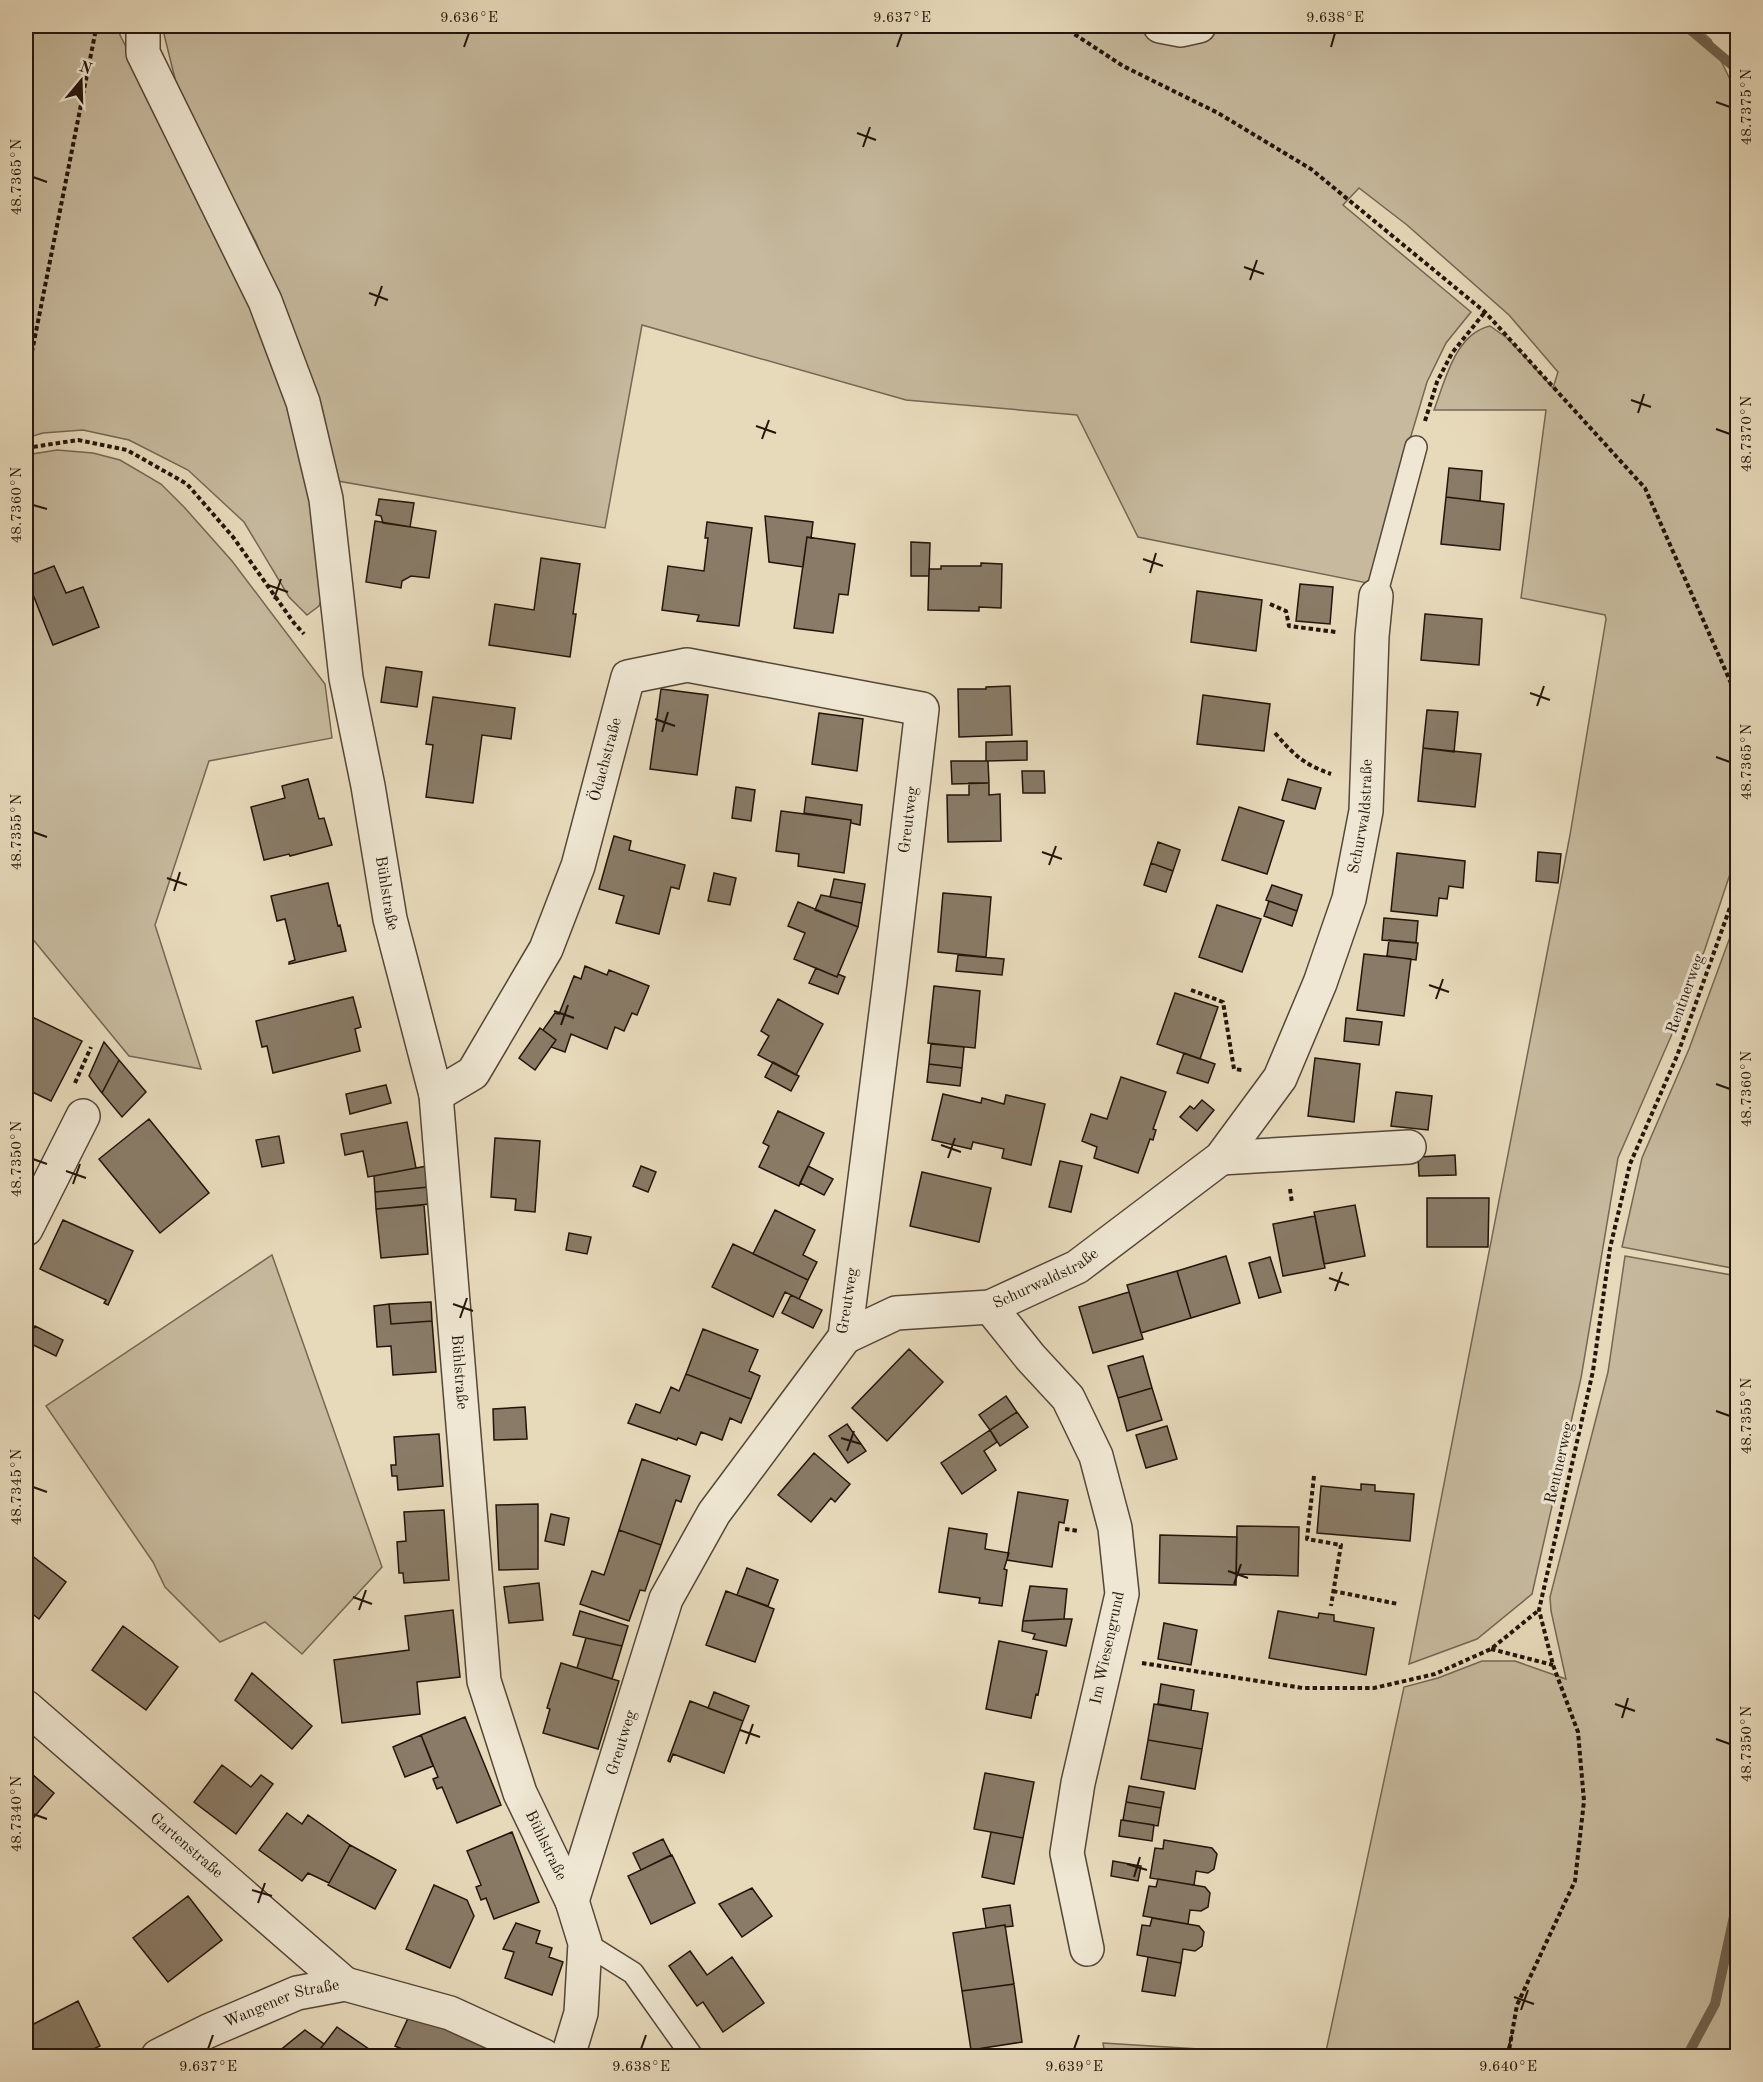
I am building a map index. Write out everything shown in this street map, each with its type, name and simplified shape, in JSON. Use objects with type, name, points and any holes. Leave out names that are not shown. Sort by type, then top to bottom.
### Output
[{"type":"street","name":"Bühlstraße","points":[[143,26],[144,53],[265,301],[303,402],[326,499],[346,678],[368,786],[390,919],[436,1095],[484,1681],[520,1793],[572,1901],[585,1943],[581,2013],[568,2056]]},
{"type":"street","points":[[1160,26],[1181,30],[1200,26]]},
{"type":"street","name":"Schurwaldstraße","points":[[845,1337],[896,1313],[990,1307],[1077,1267],[1221,1158],[1280,1078],[1320,983],[1349,899],[1366,811],[1372,636],[1376,596]]},
{"type":"street","name":"Ödachstraße","points":[[436,1095],[473,1073],[546,948],[578,866],[628,677],[687,665],[922,709]]},
{"type":"street","name":"Greutweg","points":[[572,1901],[666,1599],[714,1513],[845,1337],[922,709]]},
{"type":"street","points":[[26,1229],[83,1116]]},
{"type":"street","points":[[1221,1158],[1408,1146]]},
{"type":"street","name":"Im Wiesengrund","points":[[990,1307],[1031,1358],[1068,1398],[1096,1456],[1115,1528],[1122,1594],[1078,1783],[1067,1853],[1087,1949]]},
{"type":"street","name":"Gartenstraße","points":[[26,1707],[345,1984]]},
{"type":"street","name":"Wangener Straße","points":[[158,2056],[208,2031],[297,1993],[345,1984],[450,2013],[544,2056]]},
{"type":"lane","name":"Schurwaldstraße","points":[[1376,596],[1416,447]]},
{"type":"lane","points":[[585,1943],[633,1973],[692,2056]]},
{"type":"path","points":[[26,382],[96,29],[99,26]]},
{"type":"path","points":[[1062,26],[1124,66],[1218,113],[1311,170],[1485,312],[1645,488],[1737,699]]},
{"type":"path","points":[[1416,447],[1437,382],[1452,353],[1485,312]]},
{"type":"path","points":[[26,448],[78,440],[127,450],[187,484],[233,537],[294,623],[309,639]]},
{"type":"path","points":[[1270,604],[1286,611],[1289,626],[1372,636]]},
{"type":"path","points":[[1275,733],[1295,756],[1315,768],[1338,776],[1368,776]]},
{"type":"path","name":"Rentnerweg","points":[[1508,2056],[1517,2005],[1575,1881],[1584,1801],[1578,1732],[1553,1665],[1539,1610],[1593,1371],[1610,1248],[1630,1164],[1677,1056],[1733,899],[1737,875]]},
{"type":"path","points":[[1191,990],[1223,1002],[1234,1069],[1280,1078]]},
{"type":"path","points":[[1314,1476],[1308,1539],[1341,1545],[1331,1606]]},
{"type":"path","points":[[1332,1591],[1398,1604]]},
{"type":"path","points":[[1107,1658],[1303,1688],[1374,1688],[1435,1674],[1491,1649],[1539,1610]]},
{"type":"path","points":[[1491,1649],[1553,1665]]},
{"type":"shaded area","points":[[26,26],[111,26],[119,33],[256,306],[295,411],[326,587],[319,606],[307,615],[289,597],[244,522],[188,470],[129,440],[83,430],[43,433],[26,438]]},
{"type":"shaded area","points":[[162,26],[1136,26],[1144,29],[1205,32],[1216,26],[1696,26],[1711,40],[1738,96],[1737,834],[1732,868],[1705,949],[1679,1018],[1618,1158],[1581,1378],[1532,1594],[1477,1639],[1409,1664],[1570,835],[1606,619],[1605,615],[1521,598],[1546,410],[1434,410],[1447,373],[1460,348],[1468,338],[1490,326],[1507,338],[1553,388],[1558,372],[1509,315],[1407,225],[1359,188],[1343,205],[1471,312],[1446,343],[1427,382],[1372,584],[1138,537],[1077,415],[906,400],[642,325],[605,528],[338,481],[322,408],[256,242],[179,95]]},
{"type":"shaded area","points":[[57,450],[93,453],[120,460],[161,484],[232,561],[325,684],[332,738],[209,761],[155,925],[201,1069],[129,1056],[26,931],[26,455]]},
{"type":"shaded area","points":[[1737,918],[1737,1269],[1622,1247],[1642,1158],[1689,1049]]},
{"type":"shaded area","points":[[272,1255],[382,1567],[302,1654],[265,1622],[220,1642],[165,1587],[153,1562],[46,1406]]},
{"type":"shaded area","points":[[1625,1256],[1737,1276],[1737,2056],[1325,2056],[1404,1687],[1438,1678],[1482,1661],[1515,1661],[1566,1679],[1550,1597],[1608,1372]]},
{"type":"shaded area","points":[[1103,2043],[1311,2056],[1105,2056]]},
{"type":"building","points":[[1449,468],[1482,471],[1480,501],[1446,497]]},
{"type":"building","points":[[1446,497],[1504,504],[1500,550],[1441,544]]},
{"type":"building","points":[[379,499],[414,503],[410,527],[383,523],[381,516],[376,515]]},
{"type":"building","points":[[765,516],[813,522],[811,538],[807,537],[803,567],[769,562]]},
{"type":"building","points":[[375,521],[436,531],[429,578],[411,576],[402,581],[401,588],[366,582]]},
{"type":"building","points":[[707,522],[752,528],[739,626],[697,621],[699,615],[662,610],[668,566],[704,571],[708,538],[705,538]]},
{"type":"building","points":[[807,537],[855,544],[848,595],[839,594],[833,633],[794,628]]},
{"type":"building","points":[[911,542],[930,543],[929,576],[911,576]]},
{"type":"building","points":[[541,558],[580,564],[570,657],[489,645],[495,604],[534,610]]},
{"type":"building","points":[[981,563],[1002,564],[1001,608],[979,607],[979,611],[928,610],[929,569],[941,569],[941,566],[981,566]]},
{"type":"building","points":[[54,566],[66,593],[83,587],[99,627],[53,645],[26,577]]},
{"type":"building","points":[[1300,584],[1333,587],[1330,624],[1296,621]]},
{"type":"building","points":[[1197,591],[1262,600],[1256,651],[1191,642]]},
{"type":"building","points":[[1425,614],[1482,619],[1479,665],[1421,660]]},
{"type":"building","points":[[386,667],[422,672],[417,707],[381,702]]},
{"type":"building","points":[[1010,686],[1012,735],[959,737],[958,689]]},
{"type":"building","points":[[661,689],[708,695],[697,775],[650,769]]},
{"type":"building","points":[[1203,695],[1270,704],[1264,751],[1197,744]]},
{"type":"building","points":[[433,697],[515,708],[511,739],[482,735],[473,803],[426,797],[433,745],[426,744]]},
{"type":"building","points":[[1427,710],[1458,712],[1454,752],[1423,748]]},
{"type":"building","points":[[819,713],[863,719],[857,771],[812,764]]},
{"type":"building","points":[[1027,741],[1027,760],[986,761],[986,742]]},
{"type":"building","points":[[1423,748],[1481,754],[1475,807],[1418,801]]},
{"type":"building","points":[[951,761],[988,761],[989,783],[952,784]]},
{"type":"building","points":[[1022,771],[1044,771],[1045,793],[1023,793]]},
{"type":"building","points":[[308,779],[319,819],[324,818],[332,845],[264,860],[251,807],[285,798],[282,786]]},
{"type":"building","points":[[1288,779],[1321,788],[1315,809],[1282,800]]},
{"type":"building","points":[[969,783],[989,783],[989,795],[1000,794],[1001,841],[948,842],[947,795],[969,795]]},
{"type":"building","points":[[736,787],[755,790],[751,821],[732,818]]},
{"type":"building","points":[[806,797],[862,805],[860,825],[851,823],[851,820],[804,813]]},
{"type":"building","points":[[1239,807],[1284,821],[1267,874],[1222,860]]},
{"type":"building","points":[[781,811],[851,820],[844,873],[798,866],[799,854],[776,851]]},
{"type":"building","points":[[614,836],[631,841],[629,850],[685,865],[679,889],[671,887],[659,934],[616,923],[624,896],[599,889]]},
{"type":"building","points":[[1158,842],[1180,850],[1173,871],[1151,863]]},
{"type":"building","points":[[1538,852],[1561,854],[1558,883],[1536,881]]},
{"type":"building","points":[[1397,853],[1465,861],[1463,888],[1449,886],[1447,899],[1439,898],[1437,916],[1391,911]]},
{"type":"building","points":[[1151,863],[1173,871],[1166,892],[1144,885]]},
{"type":"building","points":[[714,873],[736,878],[730,905],[708,901]]},
{"type":"building","points":[[834,879],[865,884],[862,903],[830,897]]},
{"type":"building","points":[[328,883],[346,951],[289,964],[295,960],[285,919],[277,921],[271,896]]},
{"type":"building","points":[[1272,885],[1302,895],[1297,911],[1266,900]]},
{"type":"building","points":[[943,893],[991,897],[986,957],[938,952]]},
{"type":"building","points":[[821,895],[862,903],[858,927],[815,910]]},
{"type":"building","points":[[1269,901],[1297,911],[1292,926],[1264,916]]},
{"type":"building","points":[[798,902],[858,927],[837,977],[794,959],[805,933],[788,926]]},
{"type":"building","points":[[1217,905],[1261,919],[1242,972],[1199,957]]},
{"type":"building","points":[[1384,918],[1418,921],[1416,943],[1382,940]]},
{"type":"building","points":[[1389,940],[1418,943],[1416,960],[1387,956]]},
{"type":"building","points":[[1364,954],[1411,959],[1404,1016],[1357,1010]]},
{"type":"building","points":[[958,955],[1004,959],[1002,975],[956,971]]},
{"type":"building","points":[[585,966],[607,975],[609,970],[649,986],[637,1015],[632,1013],[624,1031],[615,1027],[607,1049],[571,1034],[565,1052],[551,1047],[556,1040],[543,1030],[555,1013],[559,1014],[574,976],[581,979]]},
{"type":"building","points":[[816,968],[837,977],[838,974],[845,977],[838,994],[809,983]]},
{"type":"building","points":[[934,986],[980,991],[975,1048],[928,1043]]},
{"type":"building","points":[[1175,993],[1218,1007],[1200,1059],[1157,1044]]},
{"type":"building","points":[[353,997],[361,1027],[355,1029],[360,1051],[273,1073],[267,1046],[262,1047],[256,1021]]},
{"type":"building","points":[[778,999],[823,1024],[796,1075],[758,1055],[769,1036],[761,1031]]},
{"type":"building","points":[[26,1014],[82,1041],[51,1101],[26,1089]]},
{"type":"building","points":[[1346,1018],[1382,1022],[1379,1045],[1344,1041]]},
{"type":"building","points":[[540,1028],[556,1040],[535,1070],[519,1058]]},
{"type":"building","points":[[104,1042],[119,1060],[102,1093],[89,1076]]},
{"type":"building","points":[[931,1044],[964,1047],[962,1068],[929,1064]]},
{"type":"building","points":[[1184,1053],[1215,1064],[1208,1083],[1177,1073]]},
{"type":"building","points":[[1315,1058],[1360,1064],[1354,1122],[1308,1116]]},
{"type":"building","points":[[119,1060],[146,1092],[122,1117],[102,1093]]},
{"type":"building","points":[[773,1062],[799,1076],[791,1091],[765,1077]]},
{"type":"building","points":[[929,1064],[962,1068],[960,1086],[927,1082]]},
{"type":"building","points":[[1121,1077],[1166,1092],[1153,1129],[1156,1130],[1153,1140],[1150,1139],[1138,1173],[1094,1158],[1097,1147],[1082,1141],[1091,1114],[1107,1119]]},
{"type":"building","points":[[386,1085],[391,1103],[350,1114],[346,1094]]},
{"type":"building","points":[[1396,1092],[1432,1096],[1428,1130],[1391,1126]]},
{"type":"building","points":[[943,1094],[981,1103],[982,1098],[1004,1104],[1006,1095],[1045,1104],[1031,1165],[1002,1158],[1004,1149],[973,1142],[971,1149],[932,1140]]},
{"type":"building","points":[[1202,1100],[1214,1110],[1197,1131],[1180,1117],[1190,1106],[1194,1109]]},
{"type":"building","points":[[778,1111],[824,1133],[799,1186],[759,1167],[769,1146],[763,1143]]},
{"type":"building","points":[[149,1119],[209,1193],[160,1233],[99,1159]]},
{"type":"building","points":[[407,1122],[416,1168],[368,1177],[363,1151],[345,1155],[341,1134]]},
{"type":"building","points":[[279,1136],[284,1163],[262,1167],[256,1140]]},
{"type":"building","points":[[495,1138],[540,1141],[535,1212],[515,1210],[516,1199],[491,1197]]},
{"type":"building","points":[[1455,1155],[1456,1175],[1419,1176],[1418,1157]]},
{"type":"building","points":[[1060,1161],[1082,1166],[1071,1212],[1049,1207]]},
{"type":"building","points":[[427,1166],[429,1187],[375,1192],[374,1176]]},
{"type":"building","points":[[641,1166],[656,1172],[648,1192],[633,1186]]},
{"type":"building","points":[[808,1166],[833,1179],[824,1195],[800,1183]]},
{"type":"building","points":[[922,1172],[991,1188],[979,1242],[910,1226]]},
{"type":"building","points":[[429,1187],[430,1204],[376,1209],[375,1192]]},
{"type":"building","points":[[1427,1198],[1489,1198],[1488,1247],[1427,1247]]},
{"type":"building","points":[[424,1205],[428,1254],[381,1258],[376,1209]]},
{"type":"building","points":[[1355,1205],[1365,1256],[1324,1264],[1314,1212]]},
{"type":"building","points":[[775,1210],[815,1230],[803,1255],[817,1262],[808,1280],[753,1254]]},
{"type":"building","points":[[1315,1216],[1325,1268],[1283,1276],[1273,1224]]},
{"type":"building","points":[[63,1220],[133,1251],[108,1305],[104,1303],[106,1300],[40,1269]]},
{"type":"building","points":[[569,1233],[591,1237],[587,1254],[566,1250]]},
{"type":"building","points":[[733,1244],[808,1280],[799,1299],[785,1292],[773,1317],[712,1287]]},
{"type":"building","points":[[1226,1256],[1240,1303],[1191,1318],[1177,1271]]},
{"type":"building","points":[[1270,1257],[1281,1292],[1259,1298],[1249,1263]]},
{"type":"building","points":[[1177,1271],[1191,1318],[1141,1333],[1127,1285]]},
{"type":"building","points":[[1129,1292],[1143,1339],[1093,1353],[1079,1307]]},
{"type":"building","points":[[791,1295],[822,1310],[813,1328],[782,1313]]},
{"type":"building","points":[[431,1302],[432,1321],[391,1324],[389,1304]]},
{"type":"building","points":[[389,1304],[391,1324],[432,1321],[436,1372],[393,1375],[391,1346],[377,1347],[374,1306]]},
{"type":"building","points":[[35,1326],[63,1340],[56,1356],[27,1342]]},
{"type":"building","points":[[703,1329],[758,1350],[749,1371],[760,1376],[751,1399],[686,1374]]},
{"type":"building","points":[[909,1349],[943,1382],[887,1441],[852,1408]]},
{"type":"building","points":[[1143,1356],[1152,1388],[1118,1398],[1108,1366]]},
{"type":"building","points":[[686,1374],[751,1399],[741,1423],[730,1418],[722,1440],[701,1432],[696,1445],[628,1423],[636,1404],[660,1413],[671,1387],[679,1391]]},
{"type":"building","points":[[1152,1388],[1162,1420],[1127,1431],[1118,1398]]},
{"type":"building","points":[[1006,1396],[1017,1412],[990,1430],[979,1415]]},
{"type":"building","points":[[525,1407],[527,1439],[494,1440],[493,1409]]},
{"type":"building","points":[[1017,1412],[1028,1427],[1000,1446],[990,1430]]},
{"type":"building","points":[[847,1424],[866,1451],[848,1463],[829,1436]]},
{"type":"building","points":[[1167,1426],[1177,1459],[1146,1468],[1136,1435]]},
{"type":"building","points":[[990,1430],[997,1442],[984,1451],[996,1470],[962,1494],[941,1463]]},
{"type":"building","points":[[439,1434],[443,1486],[398,1490],[397,1476],[392,1476],[391,1465],[396,1465],[394,1437]]},
{"type":"building","points":[[814,1453],[850,1484],[835,1502],[831,1498],[811,1522],[778,1495]]},
{"type":"building","points":[[642,1459],[690,1476],[681,1502],[676,1500],[661,1545],[619,1530]]},
{"type":"building","points":[[1361,1484],[1375,1485],[1375,1491],[1414,1494],[1410,1541],[1317,1533],[1321,1486],[1361,1490]]},
{"type":"building","points":[[1018,1492],[1068,1500],[1064,1523],[1059,1522],[1052,1567],[1007,1560]]},
{"type":"building","points":[[538,1504],[538,1569],[499,1570],[496,1505]]},
{"type":"building","points":[[444,1510],[449,1580],[404,1583],[403,1573],[399,1573],[397,1542],[406,1541],[404,1512]]},
{"type":"building","points":[[551,1514],[569,1518],[564,1545],[545,1541]]},
{"type":"building","points":[[1237,1526],[1299,1527],[1298,1576],[1236,1574]]},
{"type":"building","points":[[949,1528],[987,1534],[985,1549],[1009,1553],[1004,1569],[1007,1570],[1002,1606],[979,1603],[980,1598],[939,1592]]},
{"type":"building","points":[[619,1530],[661,1545],[645,1591],[640,1590],[629,1621],[580,1604],[592,1571],[604,1575]]},
{"type":"building","points":[[1160,1535],[1237,1537],[1236,1585],[1159,1583]]},
{"type":"building","points":[[26,1551],[66,1582],[39,1619],[26,1609]]},
{"type":"building","points":[[747,1568],[778,1580],[768,1606],[737,1595]]},
{"type":"building","points":[[539,1583],[543,1620],[509,1623],[504,1587]]},
{"type":"building","points":[[1030,1586],[1067,1589],[1064,1619],[1023,1621]]},
{"type":"building","points":[[726,1591],[774,1609],[755,1662],[706,1645]]},
{"type":"building","points":[[453,1610],[460,1677],[417,1682],[420,1714],[342,1723],[334,1660],[409,1650],[405,1616]]},
{"type":"building","points":[[580,1611],[628,1626],[622,1646],[573,1635]]},
{"type":"building","points":[[1278,1611],[1318,1618],[1319,1613],[1334,1615],[1334,1621],[1374,1628],[1366,1675],[1269,1658]]},
{"type":"building","points":[[1072,1619],[1066,1646],[1033,1639],[1035,1634],[1022,1631],[1023,1621]]},
{"type":"building","points":[[1164,1623],[1197,1630],[1191,1665],[1158,1659]]},
{"type":"building","points":[[123,1626],[178,1667],[146,1710],[92,1670]]},
{"type":"building","points":[[586,1638],[622,1646],[612,1679],[577,1668]]},
{"type":"building","points":[[999,1641],[1047,1651],[1031,1718],[986,1709]]},
{"type":"building","points":[[561,1663],[619,1681],[598,1749],[543,1733],[550,1709],[547,1708]]},
{"type":"building","points":[[252,1673],[312,1726],[292,1749],[235,1700]]},
{"type":"building","points":[[1161,1684],[1194,1690],[1191,1710],[1158,1704]]},
{"type":"building","points":[[714,1692],[749,1706],[743,1721],[708,1708]]},
{"type":"building","points":[[690,1701],[743,1721],[724,1773],[673,1754],[670,1762],[668,1761]]},
{"type":"building","points":[[1154,1704],[1208,1713],[1202,1749],[1148,1740]]},
{"type":"building","points":[[465,1717],[501,1805],[457,1823],[442,1787],[437,1789],[433,1779],[438,1777],[421,1735]]},
{"type":"building","points":[[421,1735],[433,1766],[405,1777],[393,1747]]},
{"type":"building","points":[[1148,1740],[1202,1749],[1195,1789],[1141,1779]]},
{"type":"building","points":[[222,1765],[251,1787],[261,1775],[273,1784],[236,1834],[194,1802]]},
{"type":"building","points":[[26,1769],[54,1793],[26,1827]]},
{"type":"building","points":[[985,1773],[1034,1782],[1023,1838],[974,1829]]},
{"type":"building","points":[[1129,1786],[1164,1792],[1161,1808],[1126,1802]]},
{"type":"building","points":[[1126,1802],[1161,1808],[1158,1826],[1123,1820]]},
{"type":"building","points":[[287,1813],[302,1824],[308,1815],[350,1845],[329,1883],[308,1873],[302,1881],[259,1850]]},
{"type":"building","points":[[1121,1820],[1154,1825],[1152,1841],[1119,1836]]},
{"type":"building","points":[[512,1832],[539,1902],[494,1919],[486,1898],[481,1900],[476,1887],[481,1885],[467,1851]]},
{"type":"building","points":[[991,1832],[1023,1838],[1014,1884],[982,1877]]},
{"type":"building","points":[[663,1839],[671,1855],[641,1870],[633,1853]]},
{"type":"building","points":[[1164,1840],[1212,1848],[1217,1854],[1214,1869],[1208,1873],[1196,1871],[1194,1885],[1150,1878],[1155,1848],[1163,1849]]},
{"type":"building","points":[[350,1845],[396,1870],[375,1909],[328,1885]]},
{"type":"building","points":[[672,1855],[695,1903],[651,1924],[628,1876]]},
{"type":"building","points":[[1113,1861],[1141,1866],[1138,1881],[1111,1876]]},
{"type":"building","points":[[1158,1879],[1205,1887],[1210,1893],[1208,1907],[1201,1911],[1190,1910],[1188,1924],[1143,1916],[1149,1886],[1156,1887]]},
{"type":"building","points":[[434,1885],[467,1900],[474,1916],[450,1968],[406,1949]]},
{"type":"building","points":[[752,1888],[772,1916],[742,1937],[719,1904]]},
{"type":"building","points":[[188,1896],[222,1940],[168,1982],[133,1938]]},
{"type":"building","points":[[1010,1905],[1013,1926],[986,1928],[983,1909]]},
{"type":"building","points":[[1152,1918],[1199,1926],[1204,1932],[1202,1946],[1195,1951],[1183,1949],[1181,1963],[1137,1955],[1142,1925],[1150,1926]]},
{"type":"building","points":[[516,1923],[540,1931],[536,1943],[552,1948],[549,1957],[563,1962],[552,1995],[505,1978],[514,1952],[503,1949]]},
{"type":"building","points":[[1005,1925],[1014,1984],[962,1991],[953,1933]]},
{"type":"building","points":[[690,1951],[707,1975],[732,1957],[764,2003],[723,2032],[703,2002],[697,2006],[669,1966]]},
{"type":"building","points":[[1148,1957],[1181,1963],[1175,1996],[1142,1991]]},
{"type":"building","points":[[1014,1984],[1022,2042],[971,2050],[962,1991]]},
{"type":"building","points":[[78,2001],[100,2046],[79,2056],[26,2056],[26,2028]]},
{"type":"building","points":[[411,2012],[488,2047],[484,2056],[418,2056],[395,2046]]},
{"type":"building","points":[[337,2027],[379,2056],[315,2056]]},
{"type":"building","points":[[305,2030],[324,2044],[315,2056],[285,2056],[278,2052]]},
{"type":"waterway","points":[[1686,26],[1738,70]]},
{"type":"waterway","points":[[1687,2056],[1715,2004],[1738,1898]]}]
